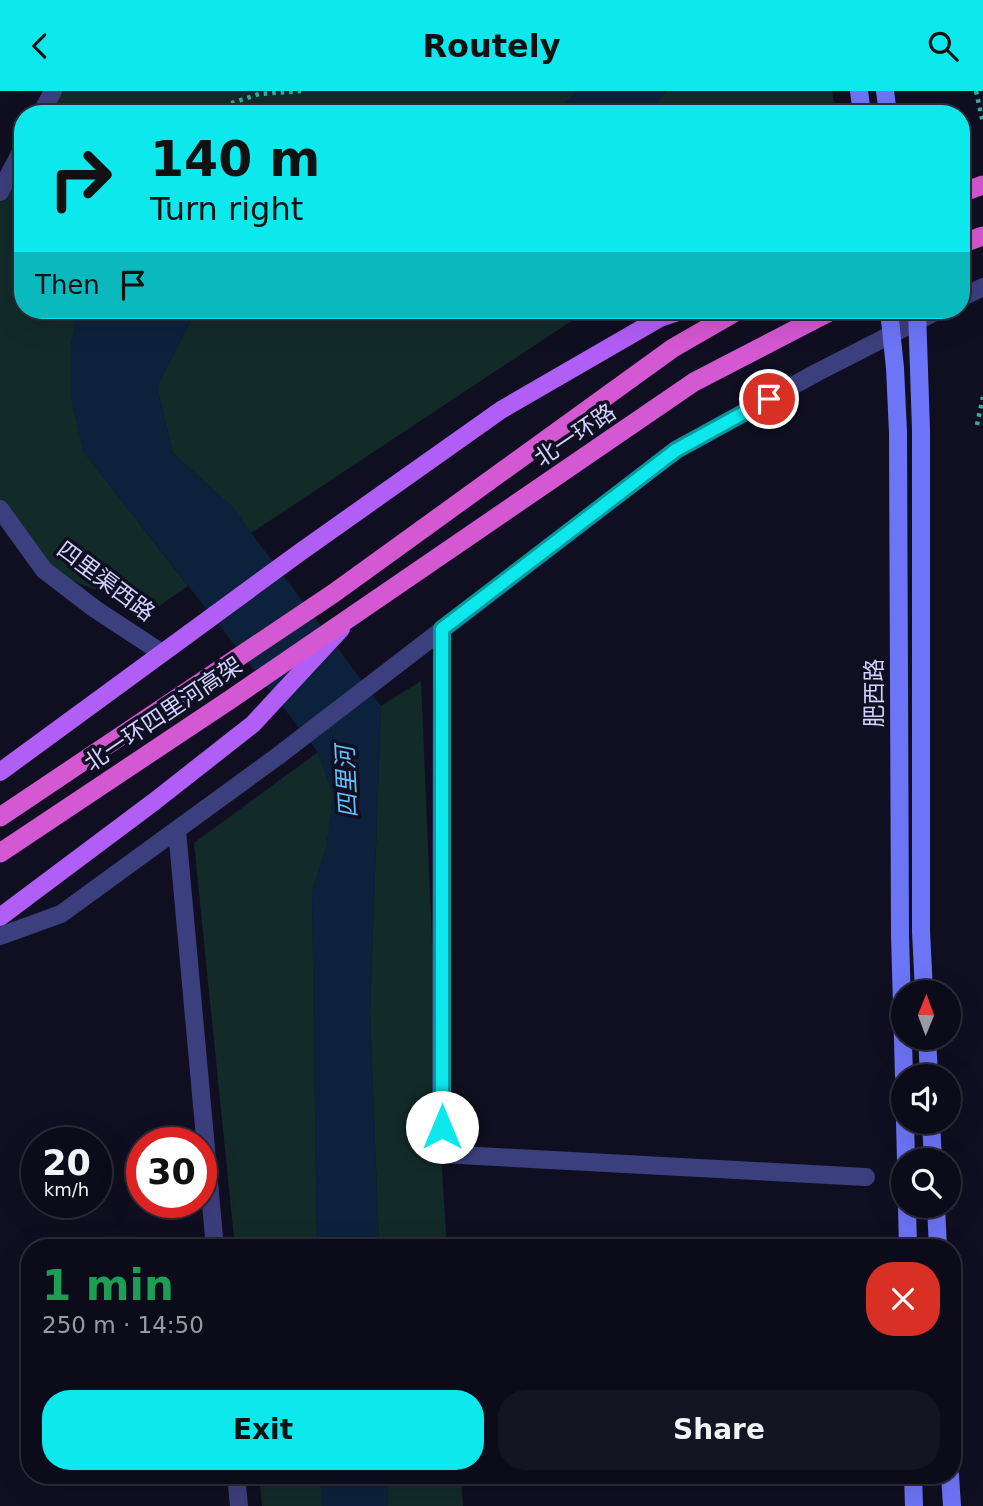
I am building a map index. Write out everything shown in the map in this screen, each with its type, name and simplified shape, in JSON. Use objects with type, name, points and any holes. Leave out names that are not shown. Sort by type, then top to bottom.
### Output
[{"type":"highway","name":"北一环路","points":[[334,593],[673,348],[723,319]]},
{"type":"highway","name":"北一环路","points":[[353,616],[694,382],[816,319]]},
{"type":"highway","name":"北一环四里河高架","points":[[0,817],[334,593]]},
{"type":"highway","name":"北一环四里河高架","points":[[0,853],[353,616]]},
{"type":"main road","points":[[0,772],[299,553],[501,410],[658,319]]},
{"type":"main road","name":"肥西路","points":[[891,319],[898,432],[900,935],[904,1064]]},
{"type":"main road","name":"肥西路","points":[[917,319],[921,430],[921,931],[923,980]]},
{"type":"main road","points":[[0,917],[156,801],[253,724],[353,616]]},
{"type":"main road","points":[[907,1218],[908,1239]]},
{"type":"main road","points":[[937,1218],[938,1239]]},
{"type":"main road","points":[[913,1484],[914,1506]]},
{"type":"main road","points":[[951,1484],[952,1506]]},
{"type":"street","points":[[0,192],[14,165]]},
{"type":"street","points":[[0,936],[61,914],[278,756],[676,450],[921,319]]},
{"type":"street","name":"四里渠西路","points":[[0,509],[44,570],[95,609],[162,653]]},
{"type":"street","points":[[442,629],[442,1154],[866,1177]]},
{"type":"street","points":[[177,830],[214,1239]]},
{"type":"street","points":[[237,1484],[239,1506]]},
{"type":"path","points":[[225,105],[259,94],[303,91]]},
{"type":"path","points":[[976,91],[982,120]]},
{"type":"path","points":[[977,425],[983,397]]},
{"type":"green space","points":[[53,91],[577,91],[563,105],[46,105]]},
{"type":"green space","points":[[666,91],[832,91],[834,102],[833,105],[655,105]]},
{"type":"green space","points":[[14,165],[14,319],[77,319],[71,344],[83,451],[188,586],[156,608],[141,607],[44,570],[0,509],[0,192]]},
{"type":"green space","points":[[191,319],[574,319],[251,533],[232,507],[173,453],[157,387]]},
{"type":"green space","points":[[421,681],[446,1239],[379,1239],[370,1012],[381,706]]},
{"type":"green space","points":[[318,752],[333,794],[327,845],[312,892],[317,1239],[234,1239],[194,843]]},
{"type":"green space","points":[[260,1484],[321,1484],[321,1506],[262,1506]]},
{"type":"green space","points":[[387,1484],[462,1484],[463,1506],[388,1506]]},
{"type":"water","points":[[577,91],[666,91],[655,105],[563,105]]},
{"type":"water","name":"四里河","points":[[77,319],[191,319],[157,387],[173,453],[232,507],[381,706],[370,1012],[379,1239],[317,1239],[312,892],[327,845],[333,794],[318,752],[83,451],[71,400],[71,344]]},
{"type":"water","points":[[321,1484],[387,1484],[388,1506],[321,1506]]},
{"type":"route","points":[[442,1127],[442,629],[676,450],[769,399]]}]
